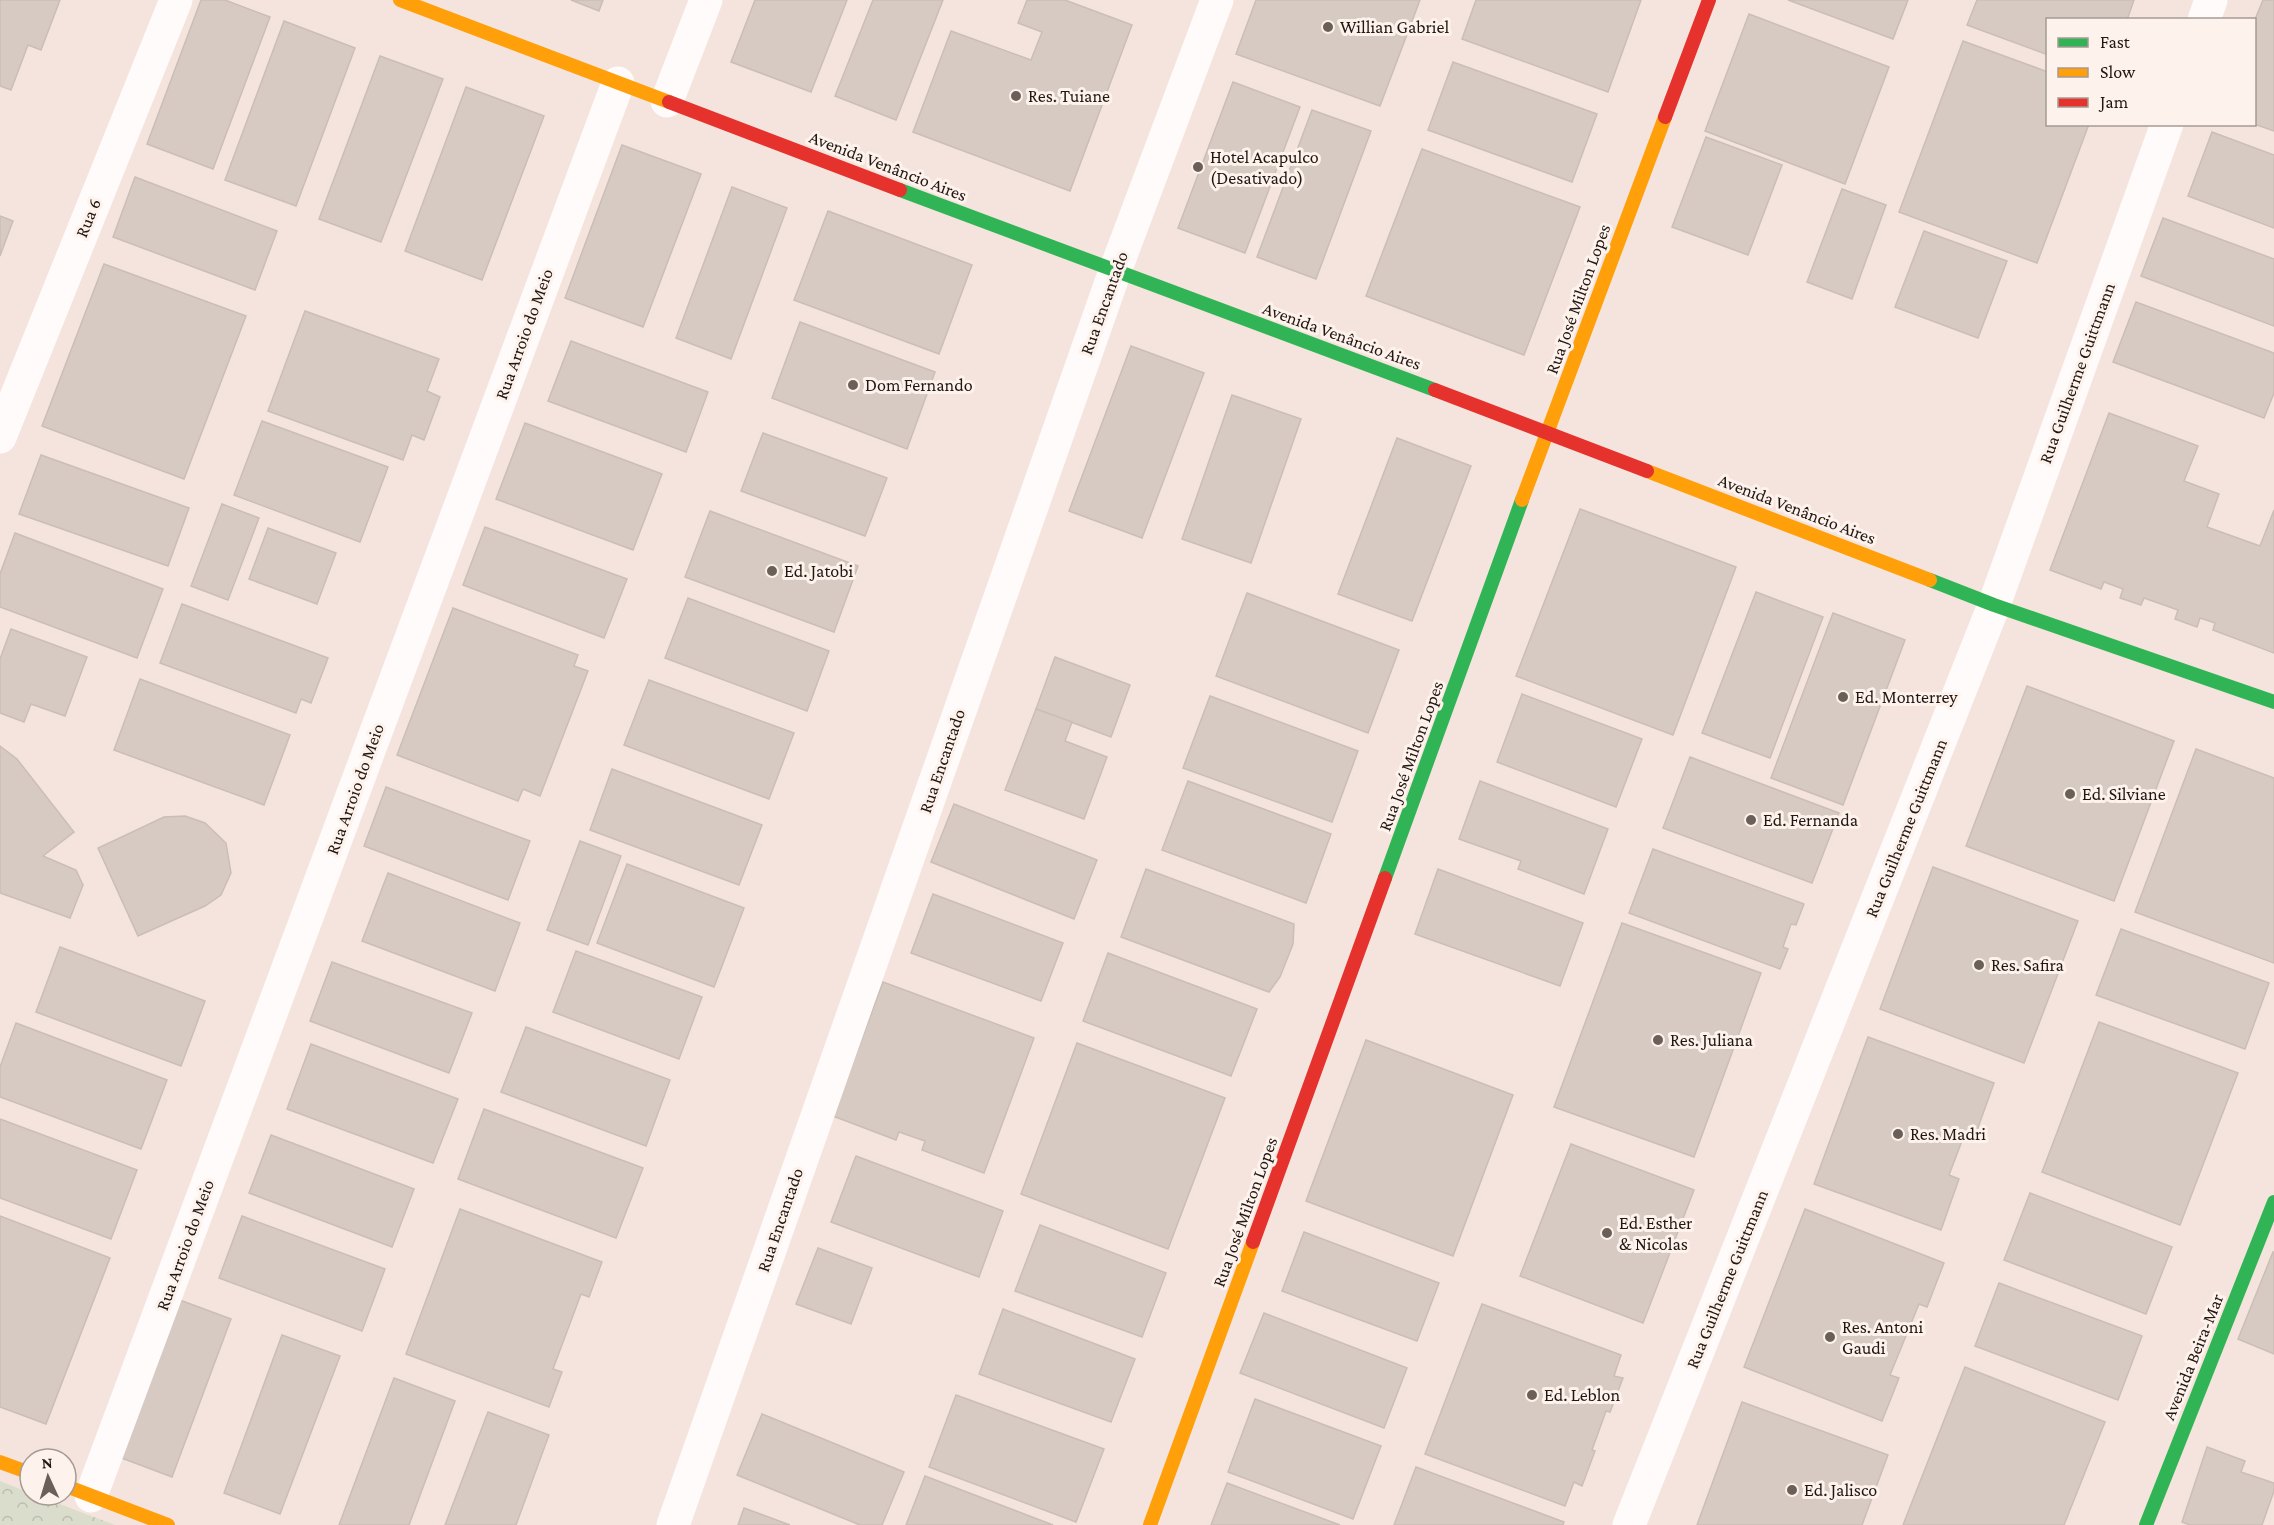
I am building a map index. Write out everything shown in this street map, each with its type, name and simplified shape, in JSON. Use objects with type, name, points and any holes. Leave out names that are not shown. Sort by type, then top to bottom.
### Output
[{"type":"street","name":"Rua 6","points":[[0,437],[176,0]]},
{"type":"street","name":"Avenida Venâncio Aires","points":[[400,0],[1547,432],[1994,605],[2274,702]]},
{"type":"street","points":[[667,101],[706,0]]},
{"type":"street","name":"Rua Encantado","points":[[673,1525],[1115,271],[1217,0]]},
{"type":"street","name":"Rua José Milton Lopes","points":[[1150,1525],[1547,432],[1709,0]]},
{"type":"street","points":[[2205,18],[2211,0]]},
{"type":"street","name":"Rua Arroio do Meio","points":[[79,1491],[618,83]]},
{"type":"street","name":"Rua Guilherme Guittmann","points":[[1629,1525],[1994,605],[2166,126]]},
{"type":"street","name":"Avenida Beira-Mar","points":[[2146,1525],[2274,1202]]},
{"type":"street","points":[[0,1462],[18,1469]]},
{"type":"street","points":[[79,1491],[168,1525]]},
{"type":"green space","points":[[0,1481],[18,1488],[18,1507],[68,1507],[115,1525],[0,1525]]},
{"type":"building","points":[[0,0],[60,0],[41,50],[28,45],[11,90],[0,86]]},
{"type":"building","points":[[201,0],[225,0],[270,17],[213,169],[147,144]]},
{"type":"building","points":[[571,0],[603,0],[599,11]]},
{"type":"building","points":[[755,0],[847,0],[811,92],[731,62]]},
{"type":"building","points":[[873,0],[943,0],[896,120],[835,96]]},
{"type":"building","name":"Res. Tuiane","points":[[1027,0],[1065,0],[1132,25],[1070,191],[913,132],[951,31],[1031,60],[1042,32],[1018,23]]},
{"type":"building","name":"Willian Gabriel","points":[[1256,0],[1420,0],[1380,106],[1236,54]]},
{"type":"building","points":[[1476,0],[1641,0],[1608,92],[1462,39]]},
{"type":"building","points":[[1788,0],[1908,0],[1893,39]]},
{"type":"building","points":[[1977,0],[2134,0],[2128,18],[2046,18],[2046,54],[1967,25]]},
{"type":"building","points":[[2263,0],[2274,0],[2274,131],[2256,125],[2256,18]]},
{"type":"building","points":[[1749,14],[1889,67],[1845,184],[1705,131]]},
{"type":"building","points":[[284,21],[355,48],[296,206],[225,180]]},
{"type":"building","points":[[1963,41],[2046,71],[2046,126],[2088,126],[2037,263],[1899,212]]},
{"type":"building","points":[[380,56],[443,79],[381,242],[319,219]]},
{"type":"building","points":[[1453,62],[1597,114],[1572,182],[1428,130]]},
{"type":"building","points":[[1233,82],[1300,107],[1245,253],[1178,228]]},
{"type":"building","points":[[466,87],[544,116],[482,280],[405,251]]},
{"type":"building","points":[[1312,110],[1371,131],[1316,279],[1257,257]]},
{"type":"building","points":[[2212,132],[2274,155],[2274,228],[2188,196]]},
{"type":"building","points":[[1706,137],[1782,165],[1748,255],[1672,227]]},
{"type":"building","points":[[622,145],[701,174],[643,327],[565,298]]},
{"type":"building","points":[[1422,149],[1580,207],[1524,355],[1366,296]]},
{"type":"building","points":[[135,177],[277,231],[255,290],[113,237]]},
{"type":"building","points":[[732,187],[787,208],[731,359],[676,338]]},
{"type":"building","points":[[1842,189],[1886,205],[1852,299],[1807,282]]},
{"type":"building","points":[[828,211],[972,265],[939,354],[794,300]]},
{"type":"building","points":[[0,216],[13,221],[0,256]]},
{"type":"building","points":[[2163,218],[2274,259],[2274,326],[2141,276]]},
{"type":"building","points":[[1924,231],[2007,261],[1978,338],[1895,307]]},
{"type":"building","points":[[104,264],[246,316],[184,479],[42,426]]},
{"type":"building","points":[[2136,302],[2274,353],[2274,393],[2264,418],[2113,362]]},
{"type":"building","points":[[305,311],[439,359],[427,391],[440,397],[424,440],[412,435],[403,460],[268,411]]},
{"type":"building","name":"Dom Fernando","points":[[800,322],[935,372],[907,449],[772,398]]},
{"type":"building","points":[[571,341],[708,392],[686,452],[548,401]]},
{"type":"building","points":[[1131,346],[1204,373],[1142,538],[1069,511]]},
{"type":"building","points":[[1232,395],[1301,419],[1251,563],[1182,539]]},
{"type":"building","points":[[2109,413],[2198,446],[2184,481],[2219,494],[2207,527],[2260,546],[2274,510],[2274,653],[2213,630],[2215,623],[2200,618],[2197,627],[2175,619],[2178,610],[2144,598],[2141,605],[2120,598],[2123,589],[2104,582],[2101,589],[2050,570]]},
{"type":"building","points":[[262,421],[388,467],[360,542],[234,495]]},
{"type":"building","points":[[525,423],[662,474],[633,550],[496,499]]},
{"type":"building","points":[[763,433],[887,478],[865,536],[741,491]]},
{"type":"building","points":[[1397,438],[1471,466],[1412,621],[1338,594]]},
{"type":"building","points":[[41,455],[189,508],[168,566],[19,514]]},
{"type":"building","points":[[222,504],[259,518],[228,600],[191,586]]},
{"type":"building","points":[[1580,509],[1736,567],[1673,735],[1516,676]]},
{"type":"building","name":"Ed. Jatobi","points":[[710,511],[858,566],[834,632],[685,577]]},
{"type":"building","points":[[485,527],[627,579],[604,638],[463,585]]},
{"type":"building","points":[[268,528],[336,553],[317,604],[249,579]]},
{"type":"building","points":[[15,533],[163,589],[137,658],[0,607],[0,574]]},
{"type":"building","points":[[1756,592],[1823,617],[1770,758],[1702,733]]},
{"type":"building","points":[[1247,593],[1399,650],[1368,733],[1216,676]]},
{"type":"building","points":[[688,598],[829,651],[807,711],[665,658]]},
{"type":"building","points":[[182,604],[328,658],[311,703],[301,699],[296,713],[160,663]]},
{"type":"building","points":[[453,608],[578,655],[574,666],[588,671],[540,796],[523,789],[518,801],[397,755]]},
{"type":"building","name":"Ed. Monterrey","points":[[1833,613],[1905,640],[1843,805],[1771,778]]},
{"type":"building","points":[[11,629],[87,657],[65,716],[31,704],[24,722],[0,713],[0,659]]},
{"type":"building","points":[[1055,657],[1130,685],[1111,737],[1036,709]]},
{"type":"building","points":[[140,679],[290,735],[264,805],[114,750]]},
{"type":"building","points":[[649,680],[794,733],[769,799],[624,745]]},
{"type":"building","name":"Ed. Silviane","points":[[2027,686],[2174,741],[2114,901],[1966,846]]},
{"type":"building","points":[[1522,694],[1642,739],[1616,807],[1497,762]]},
{"type":"building","points":[[1210,696],[1358,751],[1332,822],[1183,768]]},
{"type":"building","points":[[1036,709],[1072,722],[1065,741],[1107,757],[1084,819],[1005,790]]},
{"type":"building","points":[[0,746],[17,759],[74,832],[43,856],[76,870],[83,885],[70,918],[0,893]]},
{"type":"building","points":[[2196,749],[2274,778],[2274,963],[2135,912]]},
{"type":"building","name":"Ed. Fernanda","points":[[1690,757],[1839,813],[1812,883],[1663,828]]},
{"type":"building","points":[[612,769],[762,825],[739,885],[590,830]]},
{"type":"building","points":[[1188,781],[1331,834],[1306,903],[1162,850]]},
{"type":"building","points":[[1480,781],[1608,829],[1584,894],[1518,869],[1521,861],[1459,839]]},
{"type":"building","points":[[386,787],[530,841],[508,900],[364,846]]},
{"type":"building","points":[[954,804],[1097,860],[1074,919],[931,862]]},
{"type":"building","points":[[185,816],[205,823],[226,843],[231,873],[221,895],[205,906],[138,936],[98,848],[164,817]]},
{"type":"building","points":[[580,841],[621,856],[588,945],[547,930]]},
{"type":"building","points":[[1653,849],[1804,904],[1796,925],[1791,924],[1783,947],[1788,949],[1780,969],[1629,913]]},
{"type":"building","points":[[627,864],[744,908],[714,987],[597,943]]},
{"type":"building","name":"Res. Safira","points":[[1933,867],[2078,921],[2024,1063],[1880,1009]]},
{"type":"building","points":[[1146,869],[1294,924],[1293,944],[1280,977],[1269,992],[1121,937]]},
{"type":"building","points":[[1438,869],[1583,923],[1560,986],[1415,934]]},
{"type":"building","points":[[388,873],[520,923],[495,991],[362,941]]},
{"type":"building","points":[[933,894],[1063,943],[1041,1001],[911,953]]},
{"type":"building","name":"Res. Juliana","points":[[1622,923],[1761,973],[1694,1157],[1554,1107]]},
{"type":"building","points":[[2121,929],[2269,983],[2245,1049],[2096,995]]},
{"type":"building","points":[[60,947],[205,1001],[181,1066],[36,1012]]},
{"type":"building","points":[[576,951],[702,997],[679,1059],[553,1012]]},
{"type":"building","points":[[1108,953],[1257,1009],[1231,1076],[1083,1021]]},
{"type":"building","points":[[332,962],[472,1013],[449,1073],[310,1021]]},
{"type":"building","points":[[883,982],[1034,1038],[984,1173],[922,1150],[925,1141],[899,1132],[896,1140],[833,1116]]},
{"type":"building","points":[[2099,1022],[2238,1073],[2180,1225],[2042,1172]]},
{"type":"building","points":[[16,1023],[167,1080],[141,1149],[0,1097],[0,1067]]},
{"type":"building","points":[[526,1027],[670,1080],[646,1146],[501,1092]]},
{"type":"building","name":"Res. Madri","points":[[1868,1037],[1994,1083],[1975,1136],[1965,1133],[1949,1175],[1959,1179],[1941,1230],[1814,1184]]},
{"type":"building","points":[[1366,1040],[1513,1095],[1453,1256],[1306,1201]]},
{"type":"building","points":[[1077,1043],[1225,1098],[1168,1249],[1021,1194]]},
{"type":"building","points":[[311,1044],[458,1099],[433,1163],[287,1109]]},
{"type":"building","points":[[484,1109],[643,1168],[616,1238],[458,1179]]},
{"type":"building","points":[[0,1119],[137,1170],[111,1239],[0,1198]]},
{"type":"building","points":[[271,1135],[414,1189],[392,1247],[249,1193]]},
{"type":"building","name":"Ed. Esther & Nicolas","points":[[1571,1144],[1694,1190],[1643,1323],[1520,1276]]},
{"type":"building","points":[[856,1156],[1003,1211],[979,1277],[831,1222]]},
{"type":"building","points":[[2030,1193],[2172,1247],[2146,1314],[2004,1260]]},
{"type":"building","points":[[460,1209],[602,1262],[589,1297],[581,1294],[553,1369],[562,1372],[549,1407],[406,1354]]},
{"type":"building","name":"Res. Antoni Gaudi","points":[[1805,1209],[1944,1263],[1927,1307],[1919,1304],[1890,1375],[1899,1378],[1882,1421],[1744,1367]]},
{"type":"building","points":[[0,1216],[110,1258],[46,1424],[0,1407]]},
{"type":"building","points":[[242,1216],[385,1269],[362,1331],[219,1278]]},
{"type":"building","points":[[1040,1225],[1166,1273],[1142,1337],[1015,1291]]},
{"type":"building","points":[[1304,1232],[1439,1283],[1417,1341],[1282,1291]]},
{"type":"building","points":[[818,1248],[872,1268],[851,1324],[796,1304]]},
{"type":"building","points":[[2274,1252],[2274,1354],[2238,1339]]},
{"type":"building","points":[[1999,1283],[2142,1336],[2118,1400],[1975,1346]]},
{"type":"building","points":[[169,1296],[231,1319],[172,1477],[111,1454]]},
{"type":"building","name":"Ed. Leblon","points":[[1482,1304],[1621,1355],[1614,1376],[1623,1378],[1610,1412],[1606,1411],[1582,1486],[1574,1482],[1565,1506],[1425,1454]]},
{"type":"building","points":[[1003,1309],[1135,1359],[1111,1422],[979,1374]]},
{"type":"building","points":[[1264,1313],[1407,1368],[1384,1428],[1240,1373]]},
{"type":"building","points":[[282,1335],[340,1356],[280,1514],[224,1493]]},
{"type":"building","points":[[1965,1367],[2105,1422],[2064,1525],[1903,1525]]},
{"type":"building","points":[[394,1378],[455,1401],[409,1525],[339,1525]]},
{"type":"building","points":[[956,1395],[1104,1449],[1076,1522],[929,1467]]},
{"type":"building","points":[[1255,1399],[1381,1446],[1353,1519],[1228,1472]]},
{"type":"building","name":"Ed. Jalisco","points":[[1742,1402],[1888,1455],[1862,1525],[1697,1525]]},
{"type":"building","points":[[488,1412],[549,1435],[516,1525],[445,1525]]},
{"type":"building","points":[[762,1414],[904,1472],[882,1525],[860,1525],[737,1475]]},
{"type":"building","points":[[2207,1447],[2245,1461],[2241,1472],[2274,1483],[2274,1491],[2262,1525],[2190,1525],[2182,1522]]},
{"type":"building","points":[[1416,1467],[1564,1522],[1563,1525],[1394,1525]]},
{"type":"building","points":[[925,1476],[1053,1525],[906,1525]]},
{"type":"building","points":[[1227,1483],[1340,1525],[1211,1525]]},
{"type":"building","points":[[744,1508],[790,1525],[738,1525]]},
{"type":"traffic: fast","points":[[900,190],[1435,390]]},
{"type":"traffic: fast","points":[[1385,878],[1522,500]]},
{"type":"traffic: fast","points":[[1930,580],[1994,605],[2274,702]]},
{"type":"traffic: fast","points":[[2146,1525],[2274,1202]]},
{"type":"traffic: slow","points":[[400,0],[669,102]]},
{"type":"traffic: slow","points":[[1522,500],[1665,117]]},
{"type":"traffic: slow","points":[[1647,471],[1930,580]]},
{"type":"traffic: slow","points":[[1150,1525],[1253,1242]]},
{"type":"traffic: slow","points":[[0,1462],[18,1469]]},
{"type":"traffic: slow","points":[[78,1491],[168,1525]]},
{"type":"traffic: jam","points":[[1665,117],[1709,0]]},
{"type":"traffic: jam","points":[[669,102],[900,190]]},
{"type":"traffic: jam","points":[[1435,390],[1647,471]]},
{"type":"traffic: jam","points":[[1253,1242],[1385,878]]},
{"type":"place","name":"Willian Gabriel","points":[[1328,27]]},
{"type":"place","name":"Res. Tuiane","points":[[1016,96]]},
{"type":"place","name":"Hotel Acapulco (Desativado)","points":[[1198,167]]},
{"type":"place","name":"Dom Fernando","points":[[853,385]]},
{"type":"place","name":"Ed. Jatobi","points":[[772,571]]},
{"type":"place","name":"Ed. Monterrey","points":[[1843,697]]},
{"type":"place","name":"Ed. Silviane","points":[[2070,794]]},
{"type":"place","name":"Ed. Fernanda","points":[[1751,820]]},
{"type":"place","name":"Res. Safira","points":[[1979,965]]},
{"type":"place","name":"Res. Juliana","points":[[1658,1040]]},
{"type":"place","name":"Res. Madri","points":[[1898,1134]]},
{"type":"place","name":"Ed. Esther & Nicolas","points":[[1607,1233]]},
{"type":"place","name":"Res. Antoni Gaudi","points":[[1830,1337]]},
{"type":"place","name":"Ed. Leblon","points":[[1532,1395]]},
{"type":"place","name":"Ed. Jalisco","points":[[1792,1490]]}]
